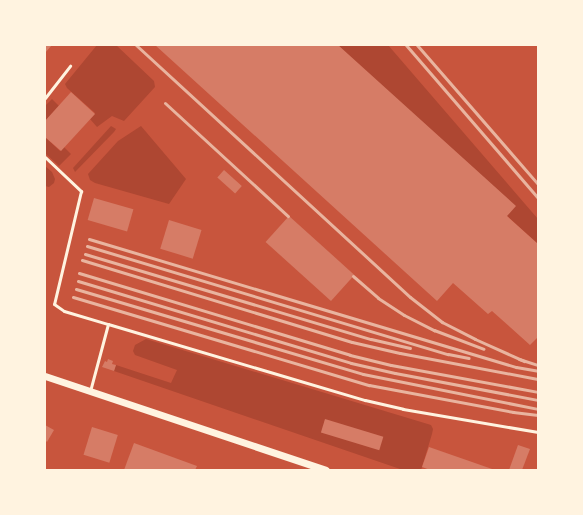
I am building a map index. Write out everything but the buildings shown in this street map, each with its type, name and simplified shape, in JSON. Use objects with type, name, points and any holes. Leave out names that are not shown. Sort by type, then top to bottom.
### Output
[{"type":"street","points":[[45,376],[326,470]]},
{"type":"lane","points":[[45,98],[70,66]]},
{"type":"lane","points":[[45,157],[81,191],[54,304],[64,311],[365,400],[403,409],[538,432]]},
{"type":"lane","points":[[90,391],[108,324]]},
{"type":"shaded area","points":[[97,45],[116,45],[154,81],[155,87],[124,121],[112,116],[97,127],[90,119],[95,113],[67,88],[65,84]]},
{"type":"shaded area","points":[[338,45],[388,45],[538,219],[538,244],[507,216]]},
{"type":"shaded area","points":[[52,99],[59,106],[45,121],[45,106]]},
{"type":"shaded area","points":[[111,126],[116,129],[114,132],[75,172],[73,168]]},
{"type":"shaded area","points":[[141,126],[186,179],[169,204],[95,183],[90,180],[88,174],[118,141]]},
{"type":"shaded area","points":[[45,137],[60,151],[64,147],[71,154],[59,166],[45,153]]},
{"type":"shaded area","points":[[45,166],[52,172],[55,179],[54,183],[49,187],[45,186]]},
{"type":"shaded area","points":[[146,339],[431,425],[433,429],[432,434],[421,470],[403,470],[114,371],[116,365],[171,383],[177,370],[135,355],[133,351],[135,345]]},
{"type":"railway","points":[[136,45],[410,297],[442,322],[524,361]]},
{"type":"railway","points":[[406,45],[538,198]]},
{"type":"railway","points":[[417,45],[538,184]]},
{"type":"railway","points":[[165,103],[288,216]]},
{"type":"railway","points":[[89,239],[516,367],[538,371]]},
{"type":"railway","points":[[87,246],[448,354],[469,358]]},
{"type":"railway","points":[[85,254],[371,339],[410,348]]},
{"type":"railway","points":[[82,260],[352,342],[400,353],[538,379]]},
{"type":"railway","points":[[79,273],[350,355],[391,365],[538,392]]},
{"type":"railway","points":[[353,276],[378,298],[404,315],[434,330],[484,349]]},
{"type":"railway","points":[[78,281],[351,363],[395,373],[538,400]]},
{"type":"railway","points":[[76,289],[363,374],[538,409]]},
{"type":"railway","points":[[73,297],[369,385],[513,412],[538,415]]},
{"type":"railway","points":[[519,359],[538,365]]}]
